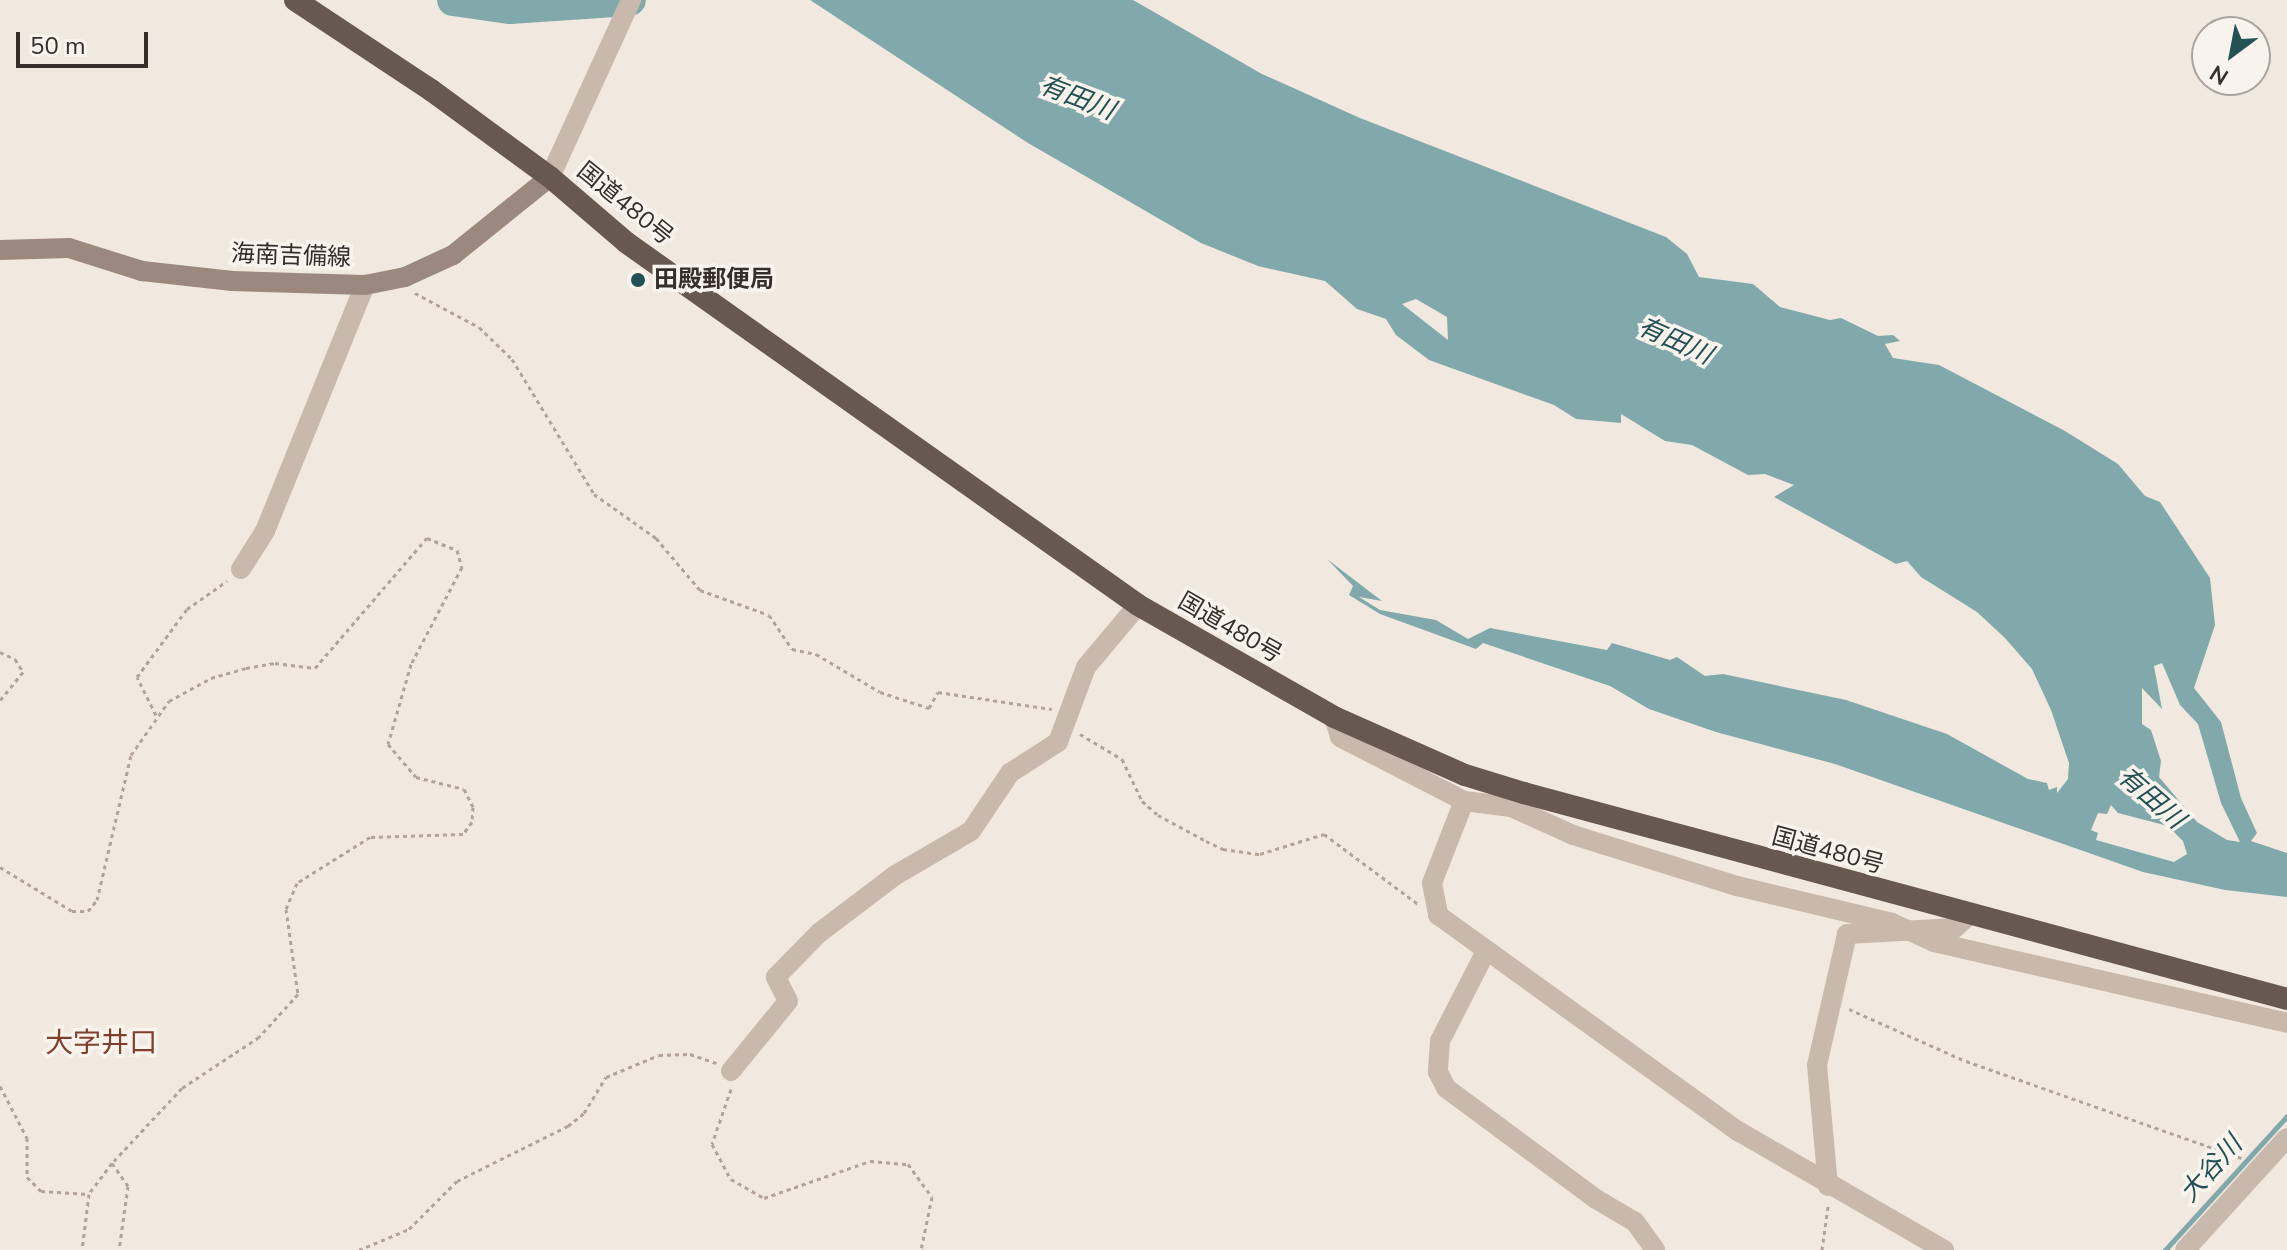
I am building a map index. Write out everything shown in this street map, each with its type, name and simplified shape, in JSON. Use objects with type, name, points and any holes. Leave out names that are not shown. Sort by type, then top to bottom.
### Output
[{"type":"highway","name":"国道480号","points":[[295,0],[555,168],[627,243],[1138,605],[1334,717],[1518,800],[2287,999]]},
{"type":"main road","name":"海南吉備線","points":[[0,250],[69,248],[142,271],[232,281],[365,285],[405,277],[453,255],[555,168]]},
{"type":"street","points":[[555,168],[631,0]]},
{"type":"street","points":[[241,569],[265,531],[365,285]]},
{"type":"street","points":[[731,1071],[788,1001],[776,977],[833,921],[911,865],[971,831],[1010,773],[1048,750],[1067,718],[1086,667],[1138,605]]},
{"type":"street","points":[[1334,717],[1340,737],[1464,801],[1518,800],[1573,835],[1737,886],[1892,923],[1934,942],[2287,1023]]},
{"type":"street","points":[[1464,801],[1432,883],[1438,915],[1629,1058],[1828,1186],[1944,1250]]},
{"type":"street","points":[[1828,1186],[1817,1065],[1847,934],[1955,928],[1968,916]]},
{"type":"street","points":[[1486,951],[1440,1041],[1438,1072],[1446,1088],[1635,1222],[1655,1250]]},
{"type":"street","points":[[2185,1250],[2287,1138]]},
{"type":"path","points":[[405,277],[419,299],[479,327],[512,359],[594,494],[656,538],[700,590],[769,615],[792,649],[816,654],[880,692],[929,708],[938,692],[1067,718],[1122,759],[1142,801],[1158,815],[1206,841],[1223,849],[1260,854],[1324,834],[1438,915]]},
{"type":"path","points":[[0,867],[72,911],[88,911],[97,900],[131,755],[156,715],[184,690],[211,678],[275,663],[315,668],[427,538],[457,550],[462,567],[411,664],[388,744],[416,777],[464,789],[473,807],[472,822],[463,834],[370,837],[297,883],[286,909],[298,994],[259,1037],[182,1088],[112,1163],[89,1194],[82,1250]]},
{"type":"path","points":[[156,715],[137,677],[187,609],[241,569]]},
{"type":"path","points":[[0,652],[15,659],[23,672],[0,700]]},
{"type":"path","points":[[1831,1002],[1966,1061],[2263,1165]]},
{"type":"path","points":[[359,1250],[409,1229],[457,1181],[568,1126],[584,1113],[606,1077],[659,1055],[690,1054],[731,1071],[733,1084],[712,1144],[731,1179],[764,1198],[870,1161],[908,1164],[932,1197],[921,1250]]},
{"type":"path","points":[[0,1086],[27,1138],[27,1177],[41,1191],[89,1194]]},
{"type":"path","points":[[112,1163],[128,1186],[119,1250]]},
{"type":"path","points":[[1822,1250],[1828,1186]]},
{"type":"water","name":"有田川","points":[[810,0],[1133,0],[1262,74],[1360,118],[1666,237],[1687,254],[1699,277],[1753,284],[1780,307],[1830,320],[1841,318],[1878,336],[1893,335],[1900,341],[1885,344],[1893,358],[1939,365],[2065,431],[2118,464],[2145,496],[2160,502],[2210,578],[2215,625],[2194,688],[2221,722],[2241,798],[2257,833],[2251,841],[2287,853],[2287,897],[2225,890],[2143,872],[1835,764],[1716,732],[1649,709],[1610,686],[1483,643],[1476,649],[1380,614],[1349,595],[1353,586],[1327,559],[1382,601],[1359,597],[1380,610],[1436,620],[1468,639],[1490,628],[1607,650],[1612,643],[1670,660],[1677,657],[1705,676],[1723,674],[1846,700],[1947,734],[2028,779],[2047,783],[2049,790],[2057,787],[2057,793],[2068,779],[2069,763],[2051,710],[2032,669],[2005,638],[1977,612],[1921,577],[1907,561],[1896,564],[1774,497],[1794,485],[1765,474],[1748,475],[1692,445],[1665,441],[1621,414],[1621,423],[1576,419],[1554,405],[1429,360],[1396,335],[1386,319],[1357,309],[1325,281],[1258,266],[1201,243],[1028,143]],"holes":[[[1416,299],[1447,317],[1448,340],[1402,304]],[[2162,663],[2180,705],[2198,724],[2221,803],[2240,842],[2227,840],[2197,822],[2159,777],[2161,761],[2151,730],[2142,724],[2142,688],[2162,709],[2154,666]],[[2111,805],[2118,813],[2168,826],[2183,841],[2187,854],[2174,862],[2096,840],[2098,833],[2091,830],[2098,813],[2107,814]]]},
{"type":"waterway","points":[[453,0],[510,8],[630,0]]},
{"type":"waterway","name":"大谷川","points":[[2165,1250],[2287,1116]]},
{"type":"place","name":"田殿郵便局","points":[[638,280]]},
{"type":"district","name":"大字井口","points":[[101,1043]]}]
